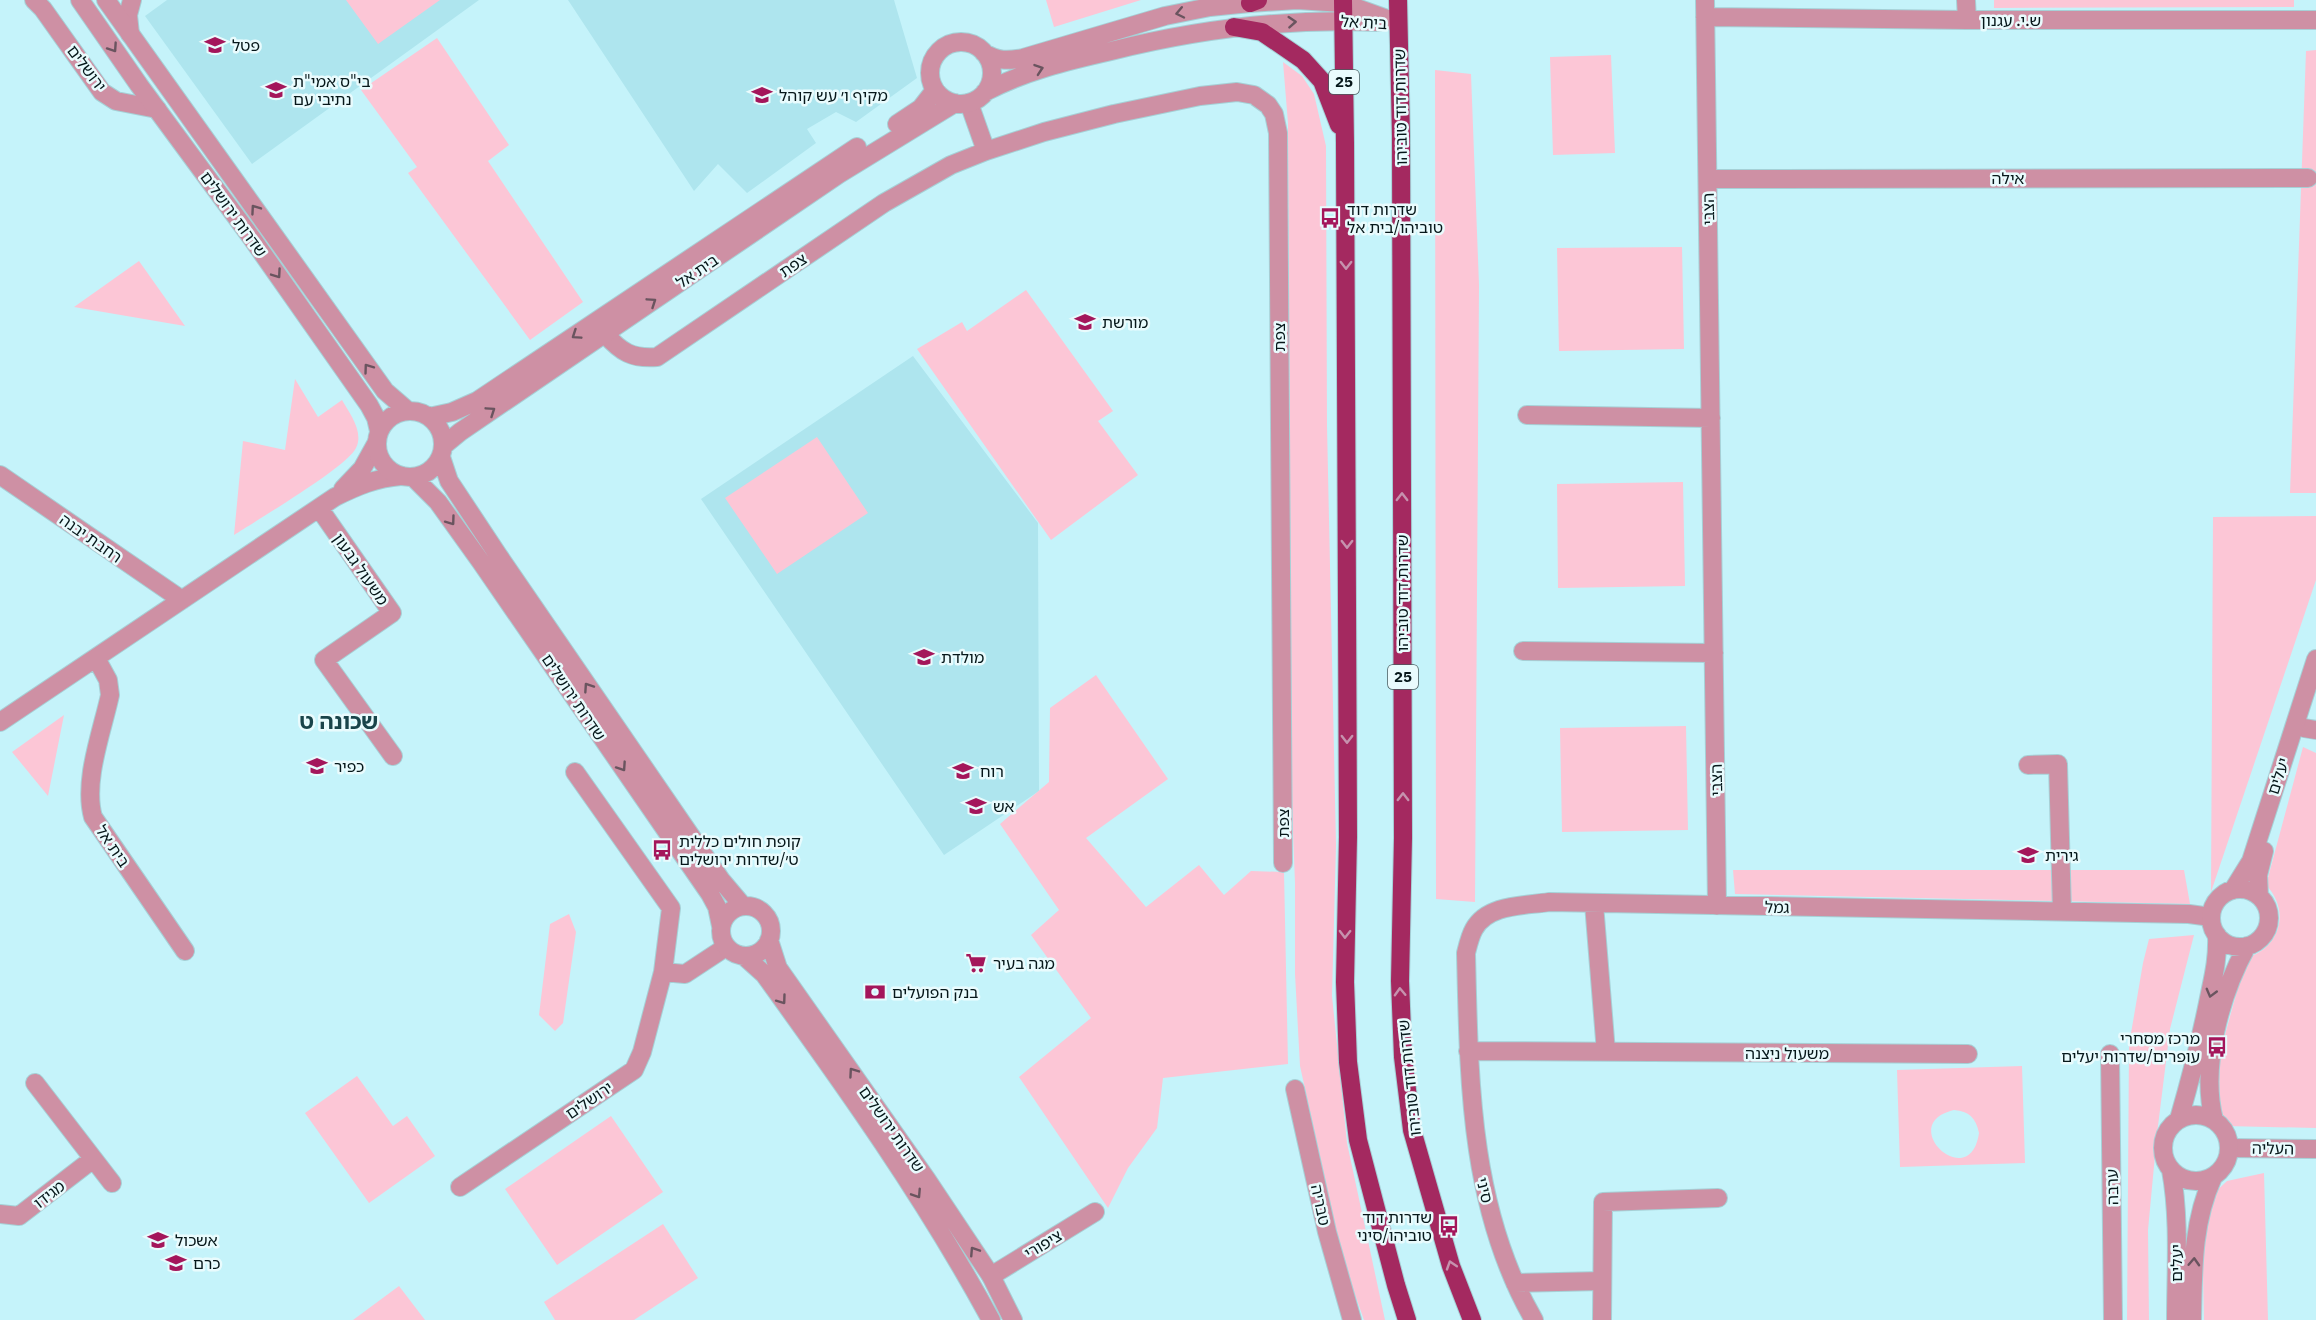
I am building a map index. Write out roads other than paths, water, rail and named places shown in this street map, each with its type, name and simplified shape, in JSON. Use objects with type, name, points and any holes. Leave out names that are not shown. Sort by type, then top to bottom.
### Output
[{"type":"highway","name":"שדרות דוד טוביהו","points":[[1398,0],[1401,136],[1403,814],[1400,981],[1403,1057],[1412,1130],[1451,1266],[1472,1320]]},
{"type":"highway","name":"25","points":[[1343,8],[1346,143],[1348,837],[1345,982],[1348,1062],[1358,1140],[1407,1320]]},
{"type":"highway","points":[[1233,27],[1262,32],[1303,60],[1322,81],[1346,143]]},
{"type":"street","name":"ירושלים","points":[[34,0],[44,9],[102,92],[116,101],[157,109]]},
{"type":"street","name":"שדרות ירושלים","points":[[80,0],[369,405],[376,418],[378,437]]},
{"type":"street","name":"שדרות ירושלים","points":[[106,0],[385,391],[408,410]]},
{"type":"street","points":[[130,34],[128,15],[132,0]]},
{"type":"street","name":"בית אל","points":[[984,53],[995,59],[1006,61],[1023,58],[1165,16],[1210,7],[1254,2],[1297,0],[1343,8],[1398,23]]},
{"type":"street","points":[[1966,0],[1966,20]]},
{"type":"street","name":"בית אל","points":[[985,93],[1021,75],[1049,65],[1130,46],[1343,8]]},
{"type":"street","name":"ש.י. עגנון","points":[[1705,9],[1966,20],[2316,20]]},
{"type":"street","name":"הצבי","points":[[1705,9],[1717,906]]},
{"type":"street","points":[[963,43],[976,47],[984,53],[992,70],[990,84],[985,93],[962,103],[942,97],[935,90],[930,76],[931,67],[937,54],[945,47],[963,43]]},
{"type":"street","name":"בית אל","points":[[429,417],[452,412],[477,401],[831,164],[907,118],[929,100],[935,90]]},
{"type":"street","name":"צפת","points":[[605,333],[615,345],[628,353],[642,358],[657,357],[884,203],[951,165],[986,151],[1044,132],[1114,114],[1200,96],[1237,92],[1254,95],[1268,105],[1274,114],[1278,144],[1283,863]]},
{"type":"street","points":[[962,103],[986,151]]},
{"type":"street","name":"בית אל","points":[[442,451],[605,333],[838,174],[962,103]]},
{"type":"street","name":"אילה","points":[[1707,179],[2308,178]]},
{"type":"street","points":[[0,722],[335,497],[363,483],[384,477],[407,476],[430,471],[442,451],[440,429],[423,413],[408,410],[390,417],[362,469],[335,497]]},
{"type":"street","points":[[1527,415],[1711,418]]},
{"type":"street","points":[[378,437],[378,453],[383,463],[391,471],[407,476]]},
{"type":"street","name":"שדרות ירושלים","points":[[442,451],[449,481],[721,880],[743,906]]},
{"type":"street","name":"רחבת יבנה","points":[[0,476],[182,600]]},
{"type":"street","name":"שדרות ירושלים","points":[[407,476],[438,502],[481,562],[703,885],[717,907],[721,926]]},
{"type":"street","name":"משעול גבעון","points":[[319,508],[392,613],[324,660],[393,756]]},
{"type":"street","points":[[1523,651],[1714,653]]},
{"type":"street","name":"בית אל","points":[[96,658],[108,680],[110,695],[90,785],[89,803],[93,818],[185,951]]},
{"type":"street","name":"יעלים","points":[[2233,890],[2251,861],[2316,659]]},
{"type":"street","name":"יעלים","points":[[2259,896],[2260,864],[2310,729],[2316,692]]},
{"type":"street","points":[[2028,765],[2058,764],[2062,912]]},
{"type":"street","name":"ירושלים","points":[[460,1187],[634,1070],[642,1052],[663,972],[671,908],[575,772]]},
{"type":"street","points":[[2233,890],[2246,890],[2259,896],[2267,908],[2268,922],[2260,939],[2247,946],[2233,946],[2217,935],[2212,926],[2211,917],[2217,900],[2233,890]]},
{"type":"street","name":"גמל","points":[[1468,1051],[1466,952],[1474,928],[1486,915],[1500,909],[1549,902],[2211,917]]},
{"type":"street","points":[[1594,904],[1606,1052]]},
{"type":"street","points":[[743,906],[756,909],[766,917],[771,932],[769,940],[759,952],[744,956],[737,955],[726,947],[721,934],[721,926],[729,913],[743,906]]},
{"type":"street","points":[[2179,1119],[2197,1115],[2214,1120],[2225,1132],[2230,1148],[2226,1165],[2205,1181],[2188,1181],[2178,1177],[2171,1170],[2163,1153],[2163,1143],[2166,1134],[2179,1119],[2199,1047],[2215,976],[2218,957],[2217,935]]},
{"type":"street","name":"שדרות ירושלים","points":[[769,940],[778,968],[927,1179],[991,1276],[1013,1320]]},
{"type":"street","points":[[2214,1120],[2209,1083],[2211,1056],[2230,981],[2247,946]]},
{"type":"street","points":[[663,972],[685,974],[726,947]]},
{"type":"street","name":"שדרות ירושלים","points":[[744,956],[764,974],[896,1161],[941,1230],[991,1320]]},
{"type":"street","name":"משעול ניצנה","points":[[1468,1051],[1968,1054]]},
{"type":"street","name":"סיני","points":[[1468,1051],[1472,1114],[1480,1169],[1496,1230],[1515,1283],[1534,1320]]},
{"type":"street","name":"ערבה","points":[[2110,1054],[2113,1320]]},
{"type":"street","points":[[35,1083],[112,1183]]},
{"type":"street","name":"טבריה","points":[[1295,1089],[1327,1232],[1352,1320]]},
{"type":"street","name":"העליה","points":[[2230,1148],[2316,1149]]},
{"type":"street","name":"מגידו","points":[[0,1214],[20,1216],[93,1159]]},
{"type":"street","name":"יעלים","points":[[2171,1170],[2176,1215],[2176,1320]]},
{"type":"street","name":"יעלים","points":[[2192,1320],[2194,1255],[2198,1220],[2213,1177]]},
{"type":"street","points":[[1602,1320],[1603,1202],[1718,1198]]},
{"type":"street","name":"ציפורי","points":[[991,1276],[1095,1212]]},
{"type":"street","points":[[1515,1283],[1602,1281]]},
{"type":"place","name":"פטל","points":[[215,45]]},
{"type":"place","name":"בי\"ס אמי\"ת נתיבי עם","points":[[276,90]]},
{"type":"place","name":"מקיף ו׳ עש קוהל","points":[[762,95]]},
{"type":"place","name":"שדרות דוד טוביהו/בית אל","points":[[1330,218]]},
{"type":"place","name":"מורשת","points":[[1085,322]]},
{"type":"place","name":"מולדת","points":[[924,657]]},
{"type":"place","name":"כפיר","points":[[317,766]]},
{"type":"place","name":"רוח","points":[[963,771]]},
{"type":"place","name":"אש","points":[[976,806]]},
{"type":"place","name":"קופת חולים כללית ט׳/שדרות ירושלים","points":[[662,850]]},
{"type":"place","name":"גירית","points":[[2028,855]]},
{"type":"place","name":"מגה בעיר","points":[[976,963]]},
{"type":"place","name":"בנק הפועלים","points":[[875,992]]},
{"type":"place","name":"מרכז מסחרי עופרים/שדרות יעלים","points":[[2217,1047]]},
{"type":"place","name":"שדרות דוד טוביהו/סיני","points":[[1449,1226]]},
{"type":"place","name":"אשכול","points":[[158,1240]]},
{"type":"place","name":"כרם","points":[[176,1263]]},
{"type":"district","name":"שכונה ט","points":[[339,721]]}]
